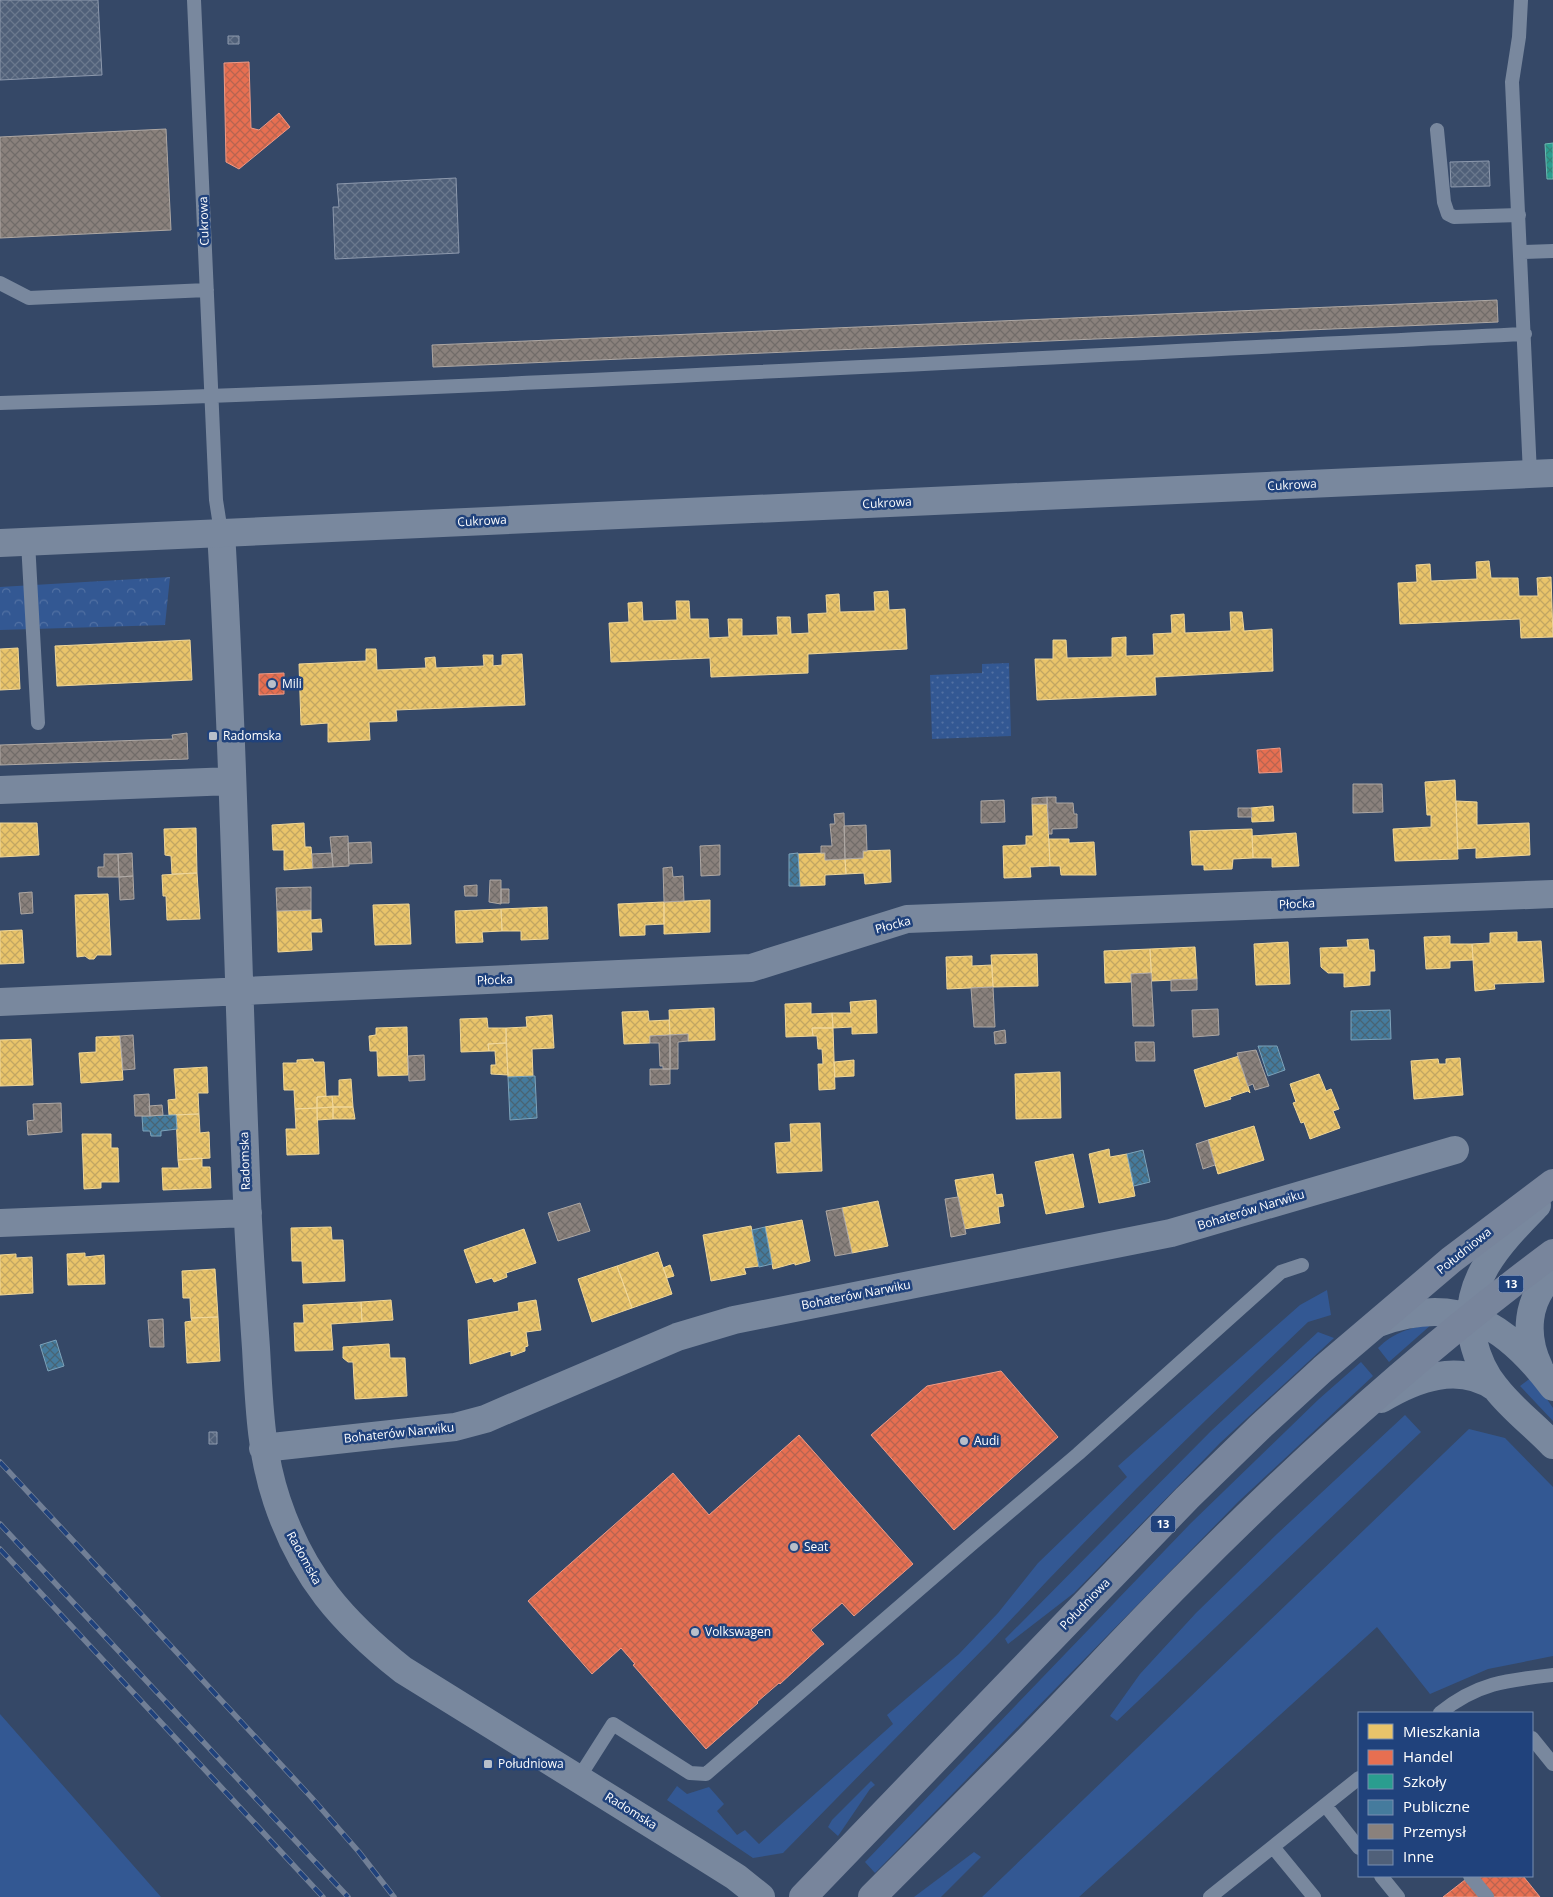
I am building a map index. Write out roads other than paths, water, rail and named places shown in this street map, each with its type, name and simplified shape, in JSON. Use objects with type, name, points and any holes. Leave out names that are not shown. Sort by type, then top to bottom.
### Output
[{"type":"main road","name":"Południowa","points":[[803,1897],[1222,1463],[1296,1394],[1458,1254],[1553,1185]]},
{"type":"main road","name":"Południowa","points":[[872,1897],[1029,1739],[1194,1567],[1268,1495],[1423,1356],[1502,1291],[1553,1253]]},
{"type":"street","name":"Cukrowa","points":[[0,543],[1542,473]]},
{"type":"street","name":"Radomska","points":[[221,532],[232,781],[238,991],[260,1421],[268,1474],[277,1502],[295,1547],[312,1576],[348,1623],[372,1646],[433,1691],[721,1868],[761,1897]]},
{"type":"street","points":[[0,790],[232,781]]},
{"type":"street","name":"Płocka","points":[[238,991],[751,968],[907,919],[1553,894]]},
{"type":"street","points":[[0,1002],[238,991]]},
{"type":"street","name":"Bohaterów Narwiku","points":[[263,1448],[455,1427],[485,1419],[677,1337],[734,1320],[1171,1233],[1455,1150]]},
{"type":"street","name":"Południowa","points":[[1553,1185],[1504,1241],[1487,1264],[1473,1295],[1470,1317],[1474,1346],[1484,1371],[1496,1388],[1553,1445]]},
{"type":"street","points":[[0,1222],[248,1213]]},
{"type":"street","name":"Południowa","points":[[1549,1382],[1533,1355],[1529,1328],[1538,1295],[1544,1284],[1553,1275]]},
{"type":"street","name":"Południowa","points":[[1378,1323],[1395,1316],[1420,1313],[1446,1313],[1470,1317],[1503,1333],[1523,1351],[1549,1382]]},
{"type":"street","name":"Południowa","points":[[1353,1418],[1396,1390],[1432,1377],[1453,1374],[1472,1376],[1482,1379],[1496,1388]]},
{"type":"lane","name":"Cukrowa","points":[[194,0],[216,500],[221,532]]},
{"type":"lane","points":[[1521,0],[1520,37],[1512,82],[1525,334],[1542,473]]},
{"type":"lane","points":[[1437,130],[1444,202],[1448,214],[1454,217],[1519,216]]},
{"type":"lane","points":[[1520,252],[1553,251]]},
{"type":"lane","points":[[0,283],[28,298],[207,290]]},
{"type":"lane","points":[[0,402],[212,396],[1525,334]]},
{"type":"lane","points":[[28,542],[38,723]]},
{"type":"lane","points":[[578,1779],[613,1724],[690,1773],[706,1774],[1078,1454],[1281,1272],[1302,1265]]},
{"type":"lane","points":[[1441,1712],[1466,1695],[1491,1684],[1553,1675]]},
{"type":"lane","points":[[1533,1739],[1553,1764]]},
{"type":"lane","points":[[1210,1897],[1226,1892],[1273,1847],[1358,1779]]},
{"type":"lane","points":[[1325,1805],[1358,1847]]},
{"type":"lane","points":[[1273,1847],[1314,1897]]},
{"type":"lane","points":[[1382,1877],[1398,1897]]},
{"type":"lane","points":[[1471,1877],[1487,1897]]},
{"type":"railway","points":[[0,1462],[311,1797],[359,1852],[394,1897]]},
{"type":"railway","points":[[0,1524],[348,1897]]},
{"type":"railway","points":[[0,1549],[323,1897]]},
{"type":"place","name":"Mili","points":[[272,684]]},
{"type":"place","name":"Radomska","points":[[213,736]]},
{"type":"place","name":"Audi","points":[[964,1441]]},
{"type":"place","name":"Seat","points":[[794,1547]]},
{"type":"place","name":"Volkswagen","points":[[695,1632]]},
{"type":"place","name":"Południowa","points":[[488,1764]]}]
